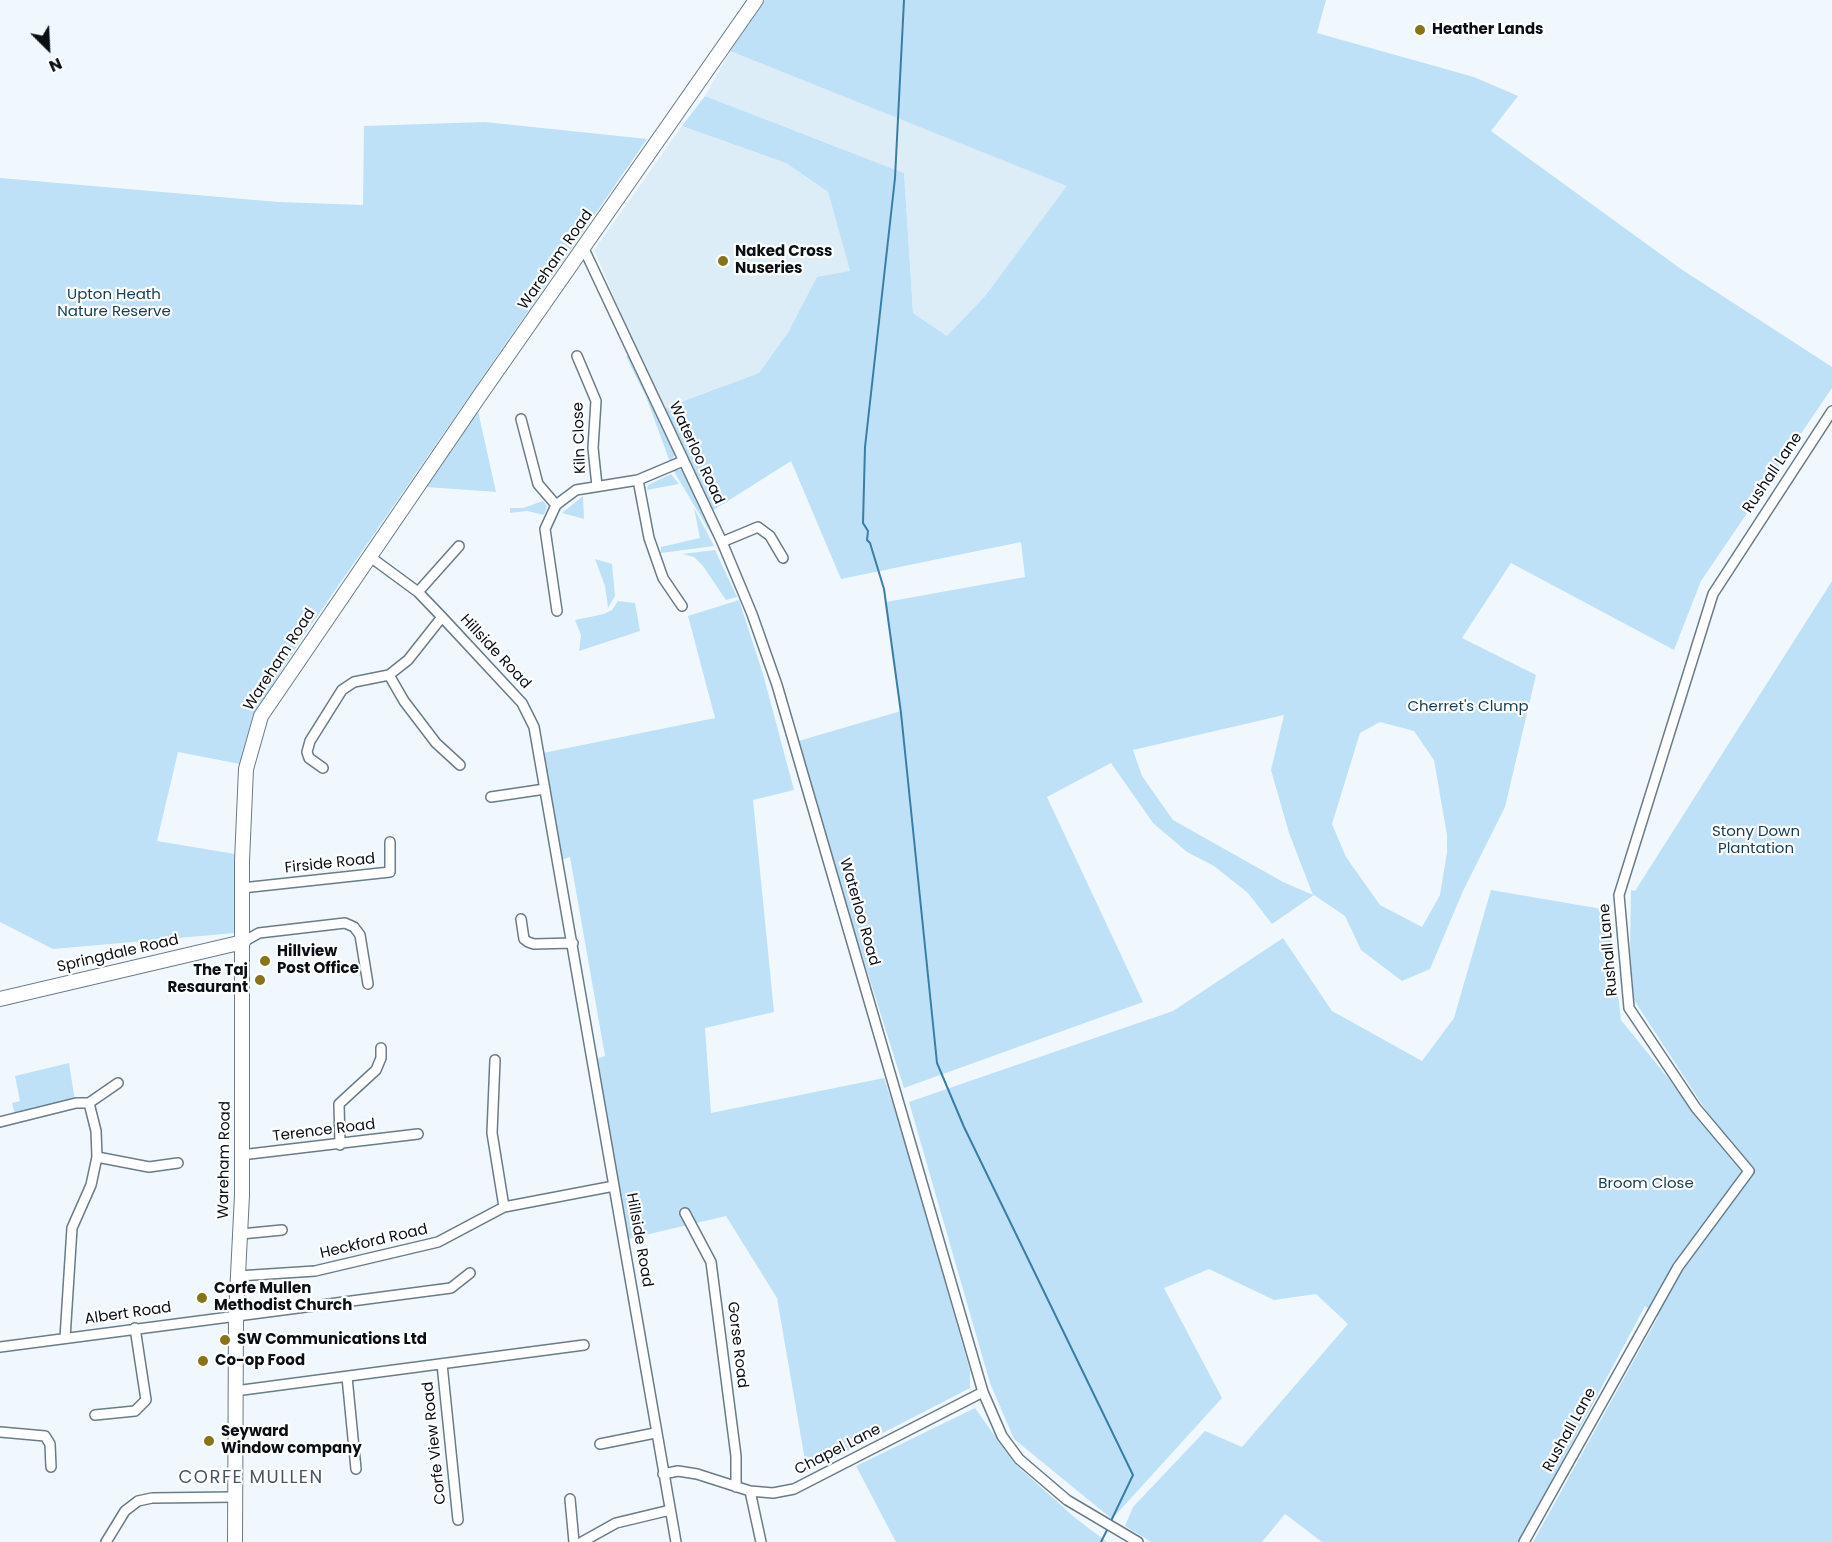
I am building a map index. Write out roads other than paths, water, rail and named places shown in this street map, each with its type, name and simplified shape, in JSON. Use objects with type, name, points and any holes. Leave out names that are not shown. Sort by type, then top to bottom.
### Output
[{"type":"street","name":"Wareham Road","points":[[235,1542],[236,1315],[241,1234],[242,1155],[242,888],[246,769],[261,716],[369,556],[756,0]]},
{"type":"street","name":"Waterloo Road","points":[[584,249],[722,542],[752,614],[777,685],[983,1392],[1002,1436],[1019,1459],[1067,1500],[1138,1542]]},
{"type":"street","name":"Kiln Close","points":[[577,356],[596,401],[593,448],[597,486]]},
{"type":"street","name":"Rushall Lane","points":[[1524,1542],[1678,1267],[1749,1171],[1696,1108],[1629,1008],[1619,895],[1713,594],[1832,411]]},
{"type":"street","points":[[521,418],[538,484],[556,505]]},
{"type":"street","points":[[557,611],[545,529],[556,505],[576,490],[638,480],[683,461]]},
{"type":"street","points":[[638,480],[649,537],[663,578],[682,606]]},
{"type":"street","points":[[722,542],[758,527],[770,536],[783,558]]},
{"type":"street","points":[[418,592],[459,546]]},
{"type":"street","name":"Hillside Road","points":[[369,556],[418,592],[522,702],[534,727],[573,943],[655,1433],[676,1542]]},
{"type":"street","points":[[323,768],[309,758],[307,752],[310,741],[342,690],[354,682],[389,675],[408,660],[442,617]]},
{"type":"street","points":[[389,675],[404,701],[436,743],[460,765]]},
{"type":"street","points":[[491,797],[545,789]]},
{"type":"street","name":"Firside Road","points":[[242,888],[390,872],[390,842]]},
{"type":"street","points":[[521,920],[524,939],[528,942],[534,944],[573,943]]},
{"type":"street","points":[[243,942],[259,933],[345,923],[354,927],[360,935],[368,984]]},
{"type":"street","name":"Springdale Road","points":[[0,999],[243,942]]},
{"type":"street","points":[[340,1145],[339,1104],[376,1070],[381,1058],[381,1048]]},
{"type":"street","points":[[495,1060],[492,1133],[504,1207]]},
{"type":"street","points":[[0,1122],[76,1103],[89,1103],[118,1083]]},
{"type":"street","points":[[65,1338],[72,1228],[91,1185],[97,1157],[96,1131],[89,1103]]},
{"type":"street","name":"Terence Road","points":[[242,1155],[413,1138]]},
{"type":"street","points":[[97,1157],[149,1167],[178,1163]]},
{"type":"street","name":"Heckford Road","points":[[238,1276],[315,1271],[438,1242],[504,1207],[614,1186]]},
{"type":"street","name":"Gorse Road","points":[[685,1213],[711,1262],[736,1456],[736,1487]]},
{"type":"street","points":[[241,1234],[282,1230]]},
{"type":"street","name":"Albert Road","points":[[0,1347],[451,1288],[470,1273]]},
{"type":"street","points":[[96,1415],[135,1411],[146,1400],[135,1328]]},
{"type":"street","name":"Corfe View Road","points":[[235,1390],[584,1345]]},
{"type":"street","name":"Corfe View Road","points":[[442,1364],[459,1520]]},
{"type":"street","points":[[347,1377],[356,1469]]},
{"type":"street","name":"Chapel Lane","points":[[663,1474],[678,1471],[697,1474],[750,1491],[773,1492],[794,1489],[983,1392]]},
{"type":"street","points":[[0,1432],[45,1437],[50,1444],[51,1467]]},
{"type":"street","points":[[600,1444],[655,1433]]},
{"type":"street","points":[[750,1491],[761,1542]]},
{"type":"street","points":[[106,1542],[125,1510],[138,1501],[152,1498],[235,1497]]},
{"type":"street","points":[[570,1498],[574,1542]]},
{"type":"street","points":[[582,1542],[616,1523],[670,1510]]},
{"type":"waterway","points":[[904,0],[895,178],[865,447],[863,523],[868,531],[867,540],[870,543],[884,589],[901,713],[937,1063],[964,1127],[1133,1475],[1110,1523]]},
{"type":"waterway","points":[[1101,1542],[1108,1528]]},
{"type":"place","name":"Heather Lands","points":[[1420,30]]},
{"type":"place","name":"Naked Cross Nuseries","points":[[723,261]]},
{"type":"place","name":"Hillview Post Office","points":[[265,961]]},
{"type":"place","name":"The Taj Resaurant","points":[[260,980]]},
{"type":"place","name":"Corfe Mullen Methodist Church","points":[[202,1298]]},
{"type":"place","name":"SW Communications Ltd","points":[[225,1340]]},
{"type":"place","name":"Co-op Food","points":[[203,1361]]},
{"type":"place","name":"Seyward Window company","points":[[209,1441]]},
{"type":"district","name":"CORFE MULLEN","points":[[251,1478]]},
{"type":"park label","name":"Upton Heath Nature Reserve","points":[[114,304]]},
{"type":"park label","name":"Cherret's Clump","points":[[1468,707]]},
{"type":"park label","name":"Stony Down Plantation","points":[[1756,840]]},
{"type":"park label","name":"Broom Close","points":[[1646,1184]]}]
